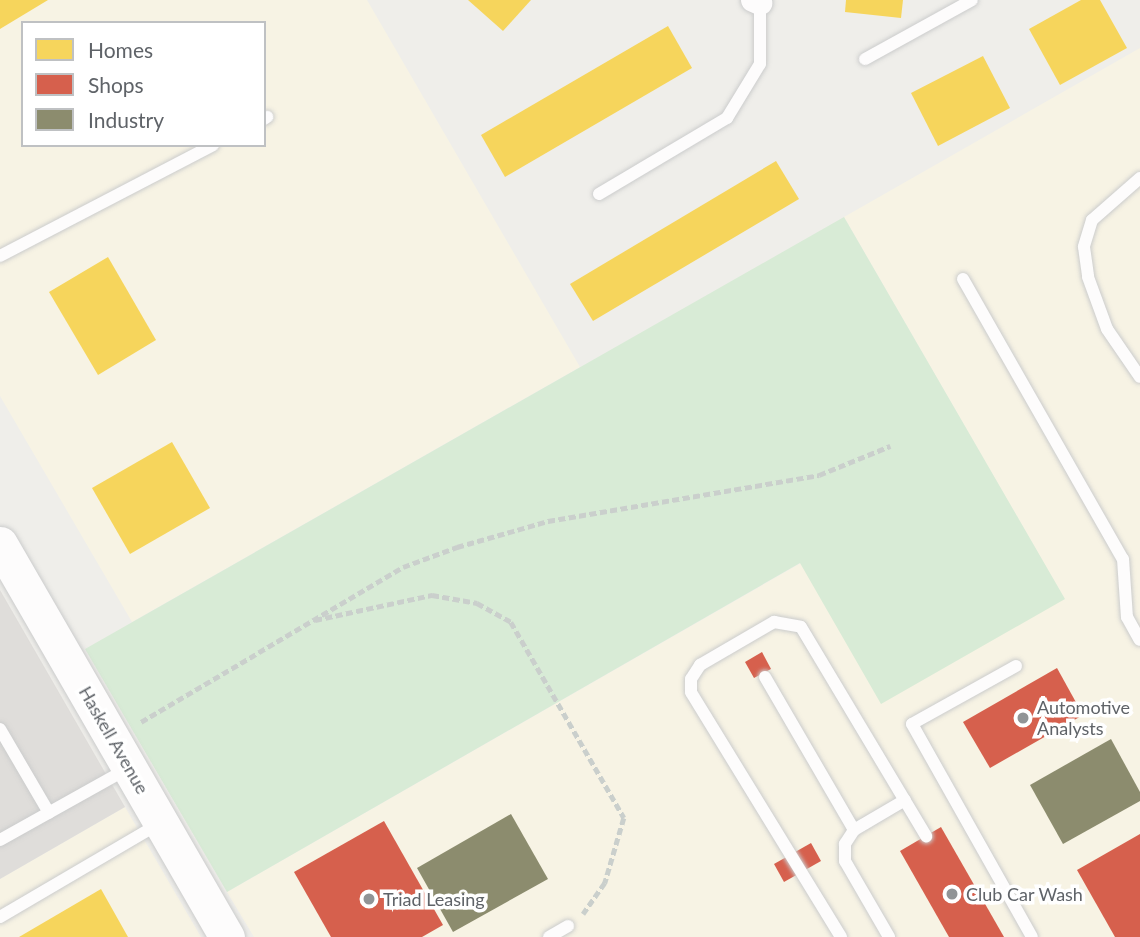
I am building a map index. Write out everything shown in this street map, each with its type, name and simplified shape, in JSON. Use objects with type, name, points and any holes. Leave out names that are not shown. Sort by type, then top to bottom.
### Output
[{"type":"main road","name":"Haskell Avenue","points":[[0,544],[227,937]]},
{"type":"lane","points":[[866,59],[972,0]]},
{"type":"lane","points":[[598,194],[727,118],[760,64],[757,1]]},
{"type":"lane","points":[[0,256],[209,147]]},
{"type":"lane","points":[[1140,178],[1092,220],[1084,247],[1088,277],[1107,329],[1140,377]]},
{"type":"lane","points":[[963,279],[1122,559],[1127,617],[1140,640]]},
{"type":"lane","points":[[841,937],[691,692],[691,679],[700,665],[774,622],[801,627],[926,836]]},
{"type":"lane","points":[[1016,666],[912,724],[1032,937]]},
{"type":"lane","points":[[765,677],[854,830]]},
{"type":"lane","points":[[1,733],[49,813]]},
{"type":"lane","points":[[0,840],[49,813],[122,753]]},
{"type":"lane","points":[[889,937],[845,861],[845,844],[854,830],[905,800]]},
{"type":"lane","points":[[0,917],[162,822]]},
{"type":"lane","points":[[549,937],[568,926]]},
{"type":"path","points":[[122,753],[310,621],[403,567],[457,547],[548,520],[819,475],[890,446]]},
{"type":"path","points":[[310,621],[432,595],[477,603],[511,622],[624,818],[605,883],[588,911],[568,926]]},
{"type":"shaded area","points":[[0,0],[367,0],[580,367],[132,622],[0,396]]},
{"type":"shaded area","points":[[1140,48],[1140,937],[254,937],[227,892],[801,563],[1064,598],[844,217]]},
{"type":"shaded area","points":[[0,590],[125,807],[0,879]]},
{"type":"shaded area","points":[[125,807],[201,937],[0,937],[0,879]]},
{"type":"green space","points":[[844,217],[1065,599],[881,704],[800,563],[227,892],[85,649]]},
{"type":"building: Homes","points":[[0,0],[48,0],[0,29]]},
{"type":"building: Homes","points":[[468,0],[531,0],[503,31]]},
{"type":"building: Homes","points":[[846,0],[903,0],[901,18],[845,12]]},
{"type":"building: Homes","points":[[1081,0],[1100,0],[1127,48],[1060,85],[1029,29]]},
{"type":"building: Homes","points":[[668,26],[692,68],[505,177],[481,135]]},
{"type":"building: Homes","points":[[983,56],[1010,108],[938,146],[911,93]]},
{"type":"building: Homes","points":[[776,161],[799,199],[593,321],[570,284]]},
{"type":"building: Homes","points":[[108,257],[156,340],[98,375],[49,292]]},
{"type":"building: Homes","points":[[172,442],[210,508],[130,554],[92,488]]},
{"type":"building: Homes","points":[[101,889],[128,937],[19,937]]},
{"type":"building: Shops","points":[[762,652],[771,669],[754,678],[745,662]]},
{"type":"building: Shops","name":"Automotive Analysts","points":[[1057,668],[1083,715],[990,768],[963,722]]},
{"type":"building: Shops","name":"Triad Leasing","points":[[384,821],[443,925],[422,937],[331,937],[294,872]]},
{"type":"building: Shops","name":"Club Car Wash","points":[[941,827],[1004,937],[949,937],[900,851]]},
{"type":"building: Shops","points":[[1140,834],[1140,937],[1115,937],[1077,870]]},
{"type":"building: Shops","points":[[811,843],[821,861],[784,882],[774,864]]},
{"type":"building: Industry","points":[[1111,739],[1140,792],[1140,801],[1063,844],[1030,785]]},
{"type":"building: Industry","points":[[511,814],[548,879],[453,932],[417,868]]},
{"type":"place","name":"Automotive Analysts","points":[[1023,718]]},
{"type":"place","name":"Club Car Wash","points":[[952,894]]},
{"type":"place","name":"Triad Leasing","points":[[369,899]]}]
